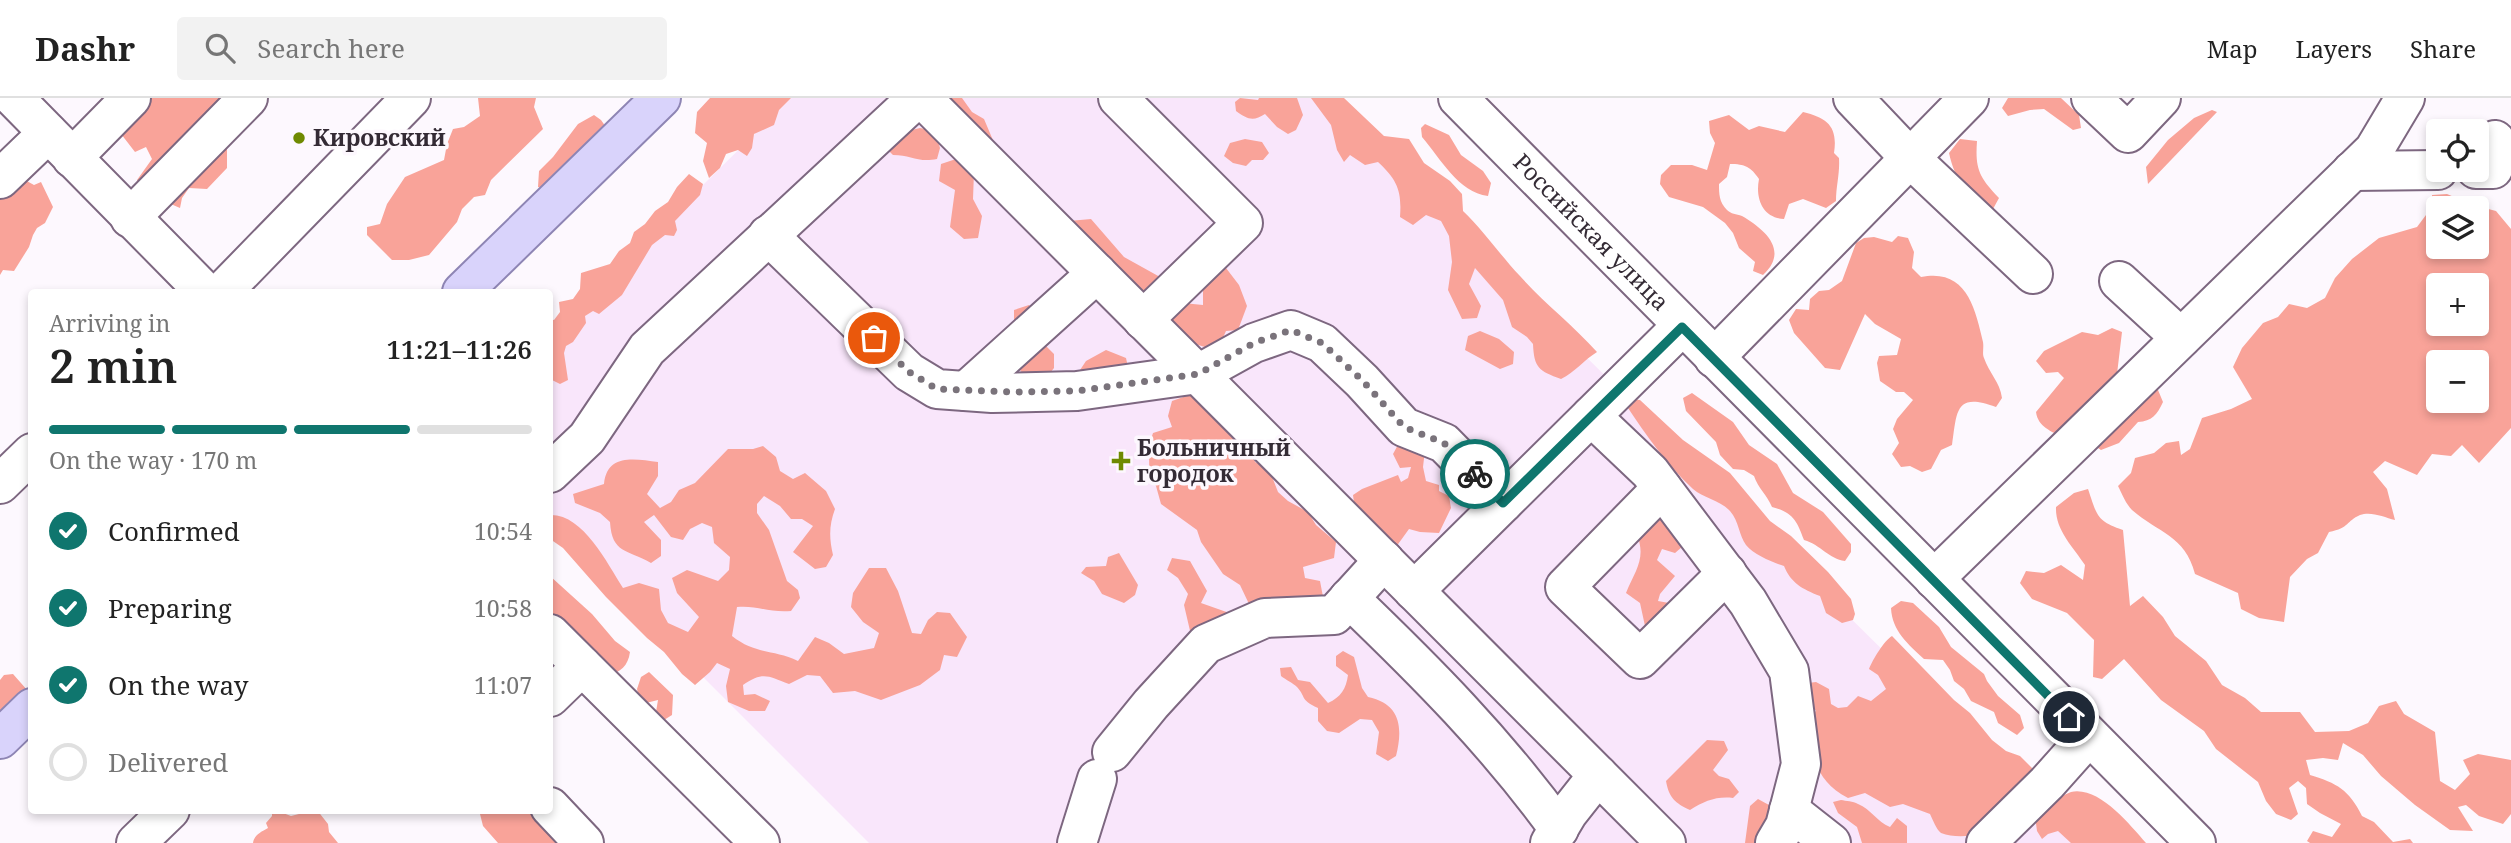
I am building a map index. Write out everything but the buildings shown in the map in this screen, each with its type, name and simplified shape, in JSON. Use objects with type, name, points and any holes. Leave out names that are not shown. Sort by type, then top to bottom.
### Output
[{"type":"main road","points":[[465,289],[661,98]]},
{"type":"main road","points":[[0,739],[28,712]]},
{"type":"street","points":[[14,98],[202,289]]},
{"type":"street","points":[[0,179],[60,145],[131,98]]},
{"type":"street","points":[[130,218],[248,98]]},
{"type":"street","points":[[225,289],[411,98]]},
{"type":"street","points":[[553,470],[587,438],[647,349],[917,98]]},
{"type":"street","points":[[922,98],[1666,843]]},
{"type":"street","points":[[1118,98],[1243,223],[1143,320]]},
{"type":"street","points":[[1853,98],[1910,158],[2033,274]]},
{"type":"street","points":[[1714,358],[1969,98]]},
{"type":"street","points":[[2091,98],[2128,132],[2161,98]]},
{"type":"street","points":[[1934,579],[2374,150],[2405,98]]},
{"type":"street","name":"Российская улица","points":[[1474,104],[1682,327],[2196,843]]},
{"type":"street","points":[[2352,171],[2426,170]]},
{"type":"street","points":[[768,235],[909,372],[937,389],[1077,391],[1198,374],[1254,343],[1291,330],[1322,343],[1362,380],[1404,427],[1444,443],[1503,503]]},
{"type":"street","points":[[965,391],[1097,273]]},
{"type":"street","points":[[2119,281],[2181,338]]},
{"type":"street","points":[[1414,591],[1682,327]]},
{"type":"street","points":[[1591,416],[1650,472],[1748,602],[1789,671],[1801,764],[1782,826],[1831,843]]},
{"type":"street","points":[[0,484],[28,457]]},
{"type":"street","points":[[1662,488],[1565,587],[1640,659],[1727,573]]},
{"type":"street","points":[[1077,843],[1104,766],[1151,704],[1206,644],[1265,618],[1334,615],[1384,561]]},
{"type":"street","points":[[1349,598],[1442,688],[1522,778],[1555,836]]},
{"type":"street","points":[[553,637],[760,843]]},
{"type":"street","points":[[553,694],[582,666]]},
{"type":"street","points":[[1986,843],[2047,783],[2089,736]]},
{"type":"street","points":[[1555,836],[1568,813],[1598,775]]},
{"type":"street","points":[[553,810],[584,843]]},
{"type":"street","points":[[136,843],[166,814]]},
{"type":"shaded area","points":[[143,98],[221,98],[227,168],[207,189],[189,188],[182,198],[180,208],[141,191],[137,180],[152,159],[146,147],[135,152],[118,130]]},
{"type":"shaded area","points":[[478,98],[536,98],[534,107],[543,129],[491,180],[485,195],[474,197],[462,209],[457,222],[429,255],[409,260],[392,260],[367,235],[367,227],[380,224],[387,204],[405,177],[444,160],[453,129],[464,127],[480,116]]},
{"type":"shaded area","points":[[710,98],[791,98],[779,110],[774,125],[754,134],[752,148],[747,156],[738,150],[726,154],[720,168],[709,178],[703,161],[707,143],[695,133],[697,112]]},
{"type":"shaded area","name":"Больничный городок","points":[[791,98],[1324,98],[2078,843],[869,843],[553,527],[553,333]]},
{"type":"shaded area","points":[[930,98],[962,98],[972,112],[984,119],[995,145],[1003,151],[999,165]]},
{"type":"shaded area","points":[[1240,98],[1297,98],[1303,115],[1296,130],[1288,134],[1265,114],[1250,118],[1236,111],[1235,102]]},
{"type":"shaded area","points":[[1311,98],[1344,98],[1384,136],[1409,139],[1424,163],[1450,181],[1462,194],[1463,211],[1513,268],[1597,352],[1561,379],[1547,374],[1536,364],[1533,344],[1512,327],[1503,300],[1475,268],[1469,284],[1481,306],[1477,318],[1462,319],[1448,290],[1452,262],[1449,236],[1441,221],[1426,215],[1413,225],[1400,217],[1399,192],[1390,174],[1378,162],[1365,165],[1350,155],[1344,162],[1337,150],[1331,125]]},
{"type":"shaded area","points":[[2008,98],[2061,98],[2079,115],[2081,128],[2073,130],[2044,109],[2008,116],[2002,108]]},
{"type":"shaded area","points":[[2212,110],[2217,112],[2148,184],[2146,167],[2168,140],[2194,118]]},
{"type":"shaded area","points":[[1803,112],[1819,117],[1833,130],[1834,153],[1839,158],[1836,201],[1826,208],[1803,199],[1789,204],[1784,219],[1777,218],[1762,206],[1758,194],[1759,179],[1747,167],[1730,164],[1727,177],[1719,184],[1719,195],[1724,207],[1751,222],[1766,234],[1771,242],[1774,258],[1763,275],[1753,271],[1755,262],[1739,248],[1725,223],[1703,207],[1669,197],[1660,184],[1661,175],[1671,165],[1692,165],[1707,170],[1715,143],[1710,133],[1709,121],[1729,115],[1749,130],[1759,126],[1785,132]]},
{"type":"shaded area","points":[[594,115],[608,130],[552,191],[538,187],[539,171],[578,124]]},
{"type":"shaded area","points":[[1425,124],[1449,135],[1461,155],[1483,171],[1491,183],[1488,196],[1468,188],[1451,173],[1422,137],[1421,128]]},
{"type":"shaded area","points":[[920,128],[935,131],[940,148],[937,159],[893,155],[886,148],[895,134]]},
{"type":"shaded area","points":[[1245,139],[1262,142],[1269,153],[1263,160],[1252,160],[1246,166],[1233,163],[1224,156],[1230,143]]},
{"type":"shaded area","points":[[1960,139],[1977,141],[1980,172],[1999,198],[1993,209],[1969,193],[1955,171],[1949,153]]},
{"type":"shaded area","points":[[959,158],[974,172],[973,199],[982,216],[978,238],[964,239],[950,227],[955,190],[939,181],[941,164]]},
{"type":"shaded area","points":[[689,174],[703,184],[700,195],[675,221],[677,230],[674,236],[665,235],[652,245],[622,295],[599,314],[593,311],[585,316],[586,323],[573,342],[566,346],[564,353],[568,380],[560,384],[553,380],[553,320],[560,312],[559,302],[573,299],[580,289],[581,273],[610,264],[619,251],[630,243],[634,232],[668,202]]},
{"type":"shaded area","points":[[25,180],[34,185],[41,182],[53,207],[45,223],[37,228],[14,271],[3,270],[0,275],[0,193]]},
{"type":"shaded area","points":[[2489,209],[2496,211],[2511,229],[2511,428],[2479,463],[2462,445],[2451,456],[2432,454],[2417,475],[2385,461],[2373,472],[2387,489],[2395,520],[2364,514],[2329,532],[2318,553],[2307,559],[2290,577],[2284,622],[2259,618],[2241,609],[2238,593],[2195,574],[2185,551],[2178,543],[2132,510],[2118,486],[2131,473],[2135,458],[2154,453],[2166,443],[2179,441],[2181,455],[2190,449],[2202,418],[2252,399],[2233,367],[2242,348],[2263,323],[2278,317],[2289,304],[2307,308],[2325,298],[2335,278],[2352,259],[2379,238],[2417,227],[2426,215],[2426,259],[2489,259]]},
{"type":"shaded area","points":[[1091,219],[1124,257],[1160,277],[1145,304],[1069,221]]},
{"type":"shaded area","points":[[1898,236],[1908,238],[1914,252],[1912,268],[1921,277],[1949,278],[1966,293],[1980,329],[1983,356],[2002,398],[1996,407],[1983,403],[1965,403],[1957,414],[1952,445],[1941,450],[1931,469],[1922,472],[1910,466],[1901,467],[1892,454],[1899,443],[1893,429],[1897,419],[1913,400],[1904,392],[1896,392],[1880,381],[1877,363],[1879,356],[1897,355],[1901,339],[1875,324],[1865,314],[1840,370],[1825,368],[1794,333],[1789,320],[1796,309],[1809,310],[1810,299],[1819,291],[1829,290],[1842,281],[1856,243],[1864,238],[1874,237],[1892,242]]},
{"type":"shaded area","points":[[1214,268],[1226,268],[1239,285],[1247,306],[1238,330],[1226,331],[1221,342],[1211,349],[1189,342],[1170,320],[1183,303],[1203,305],[1203,287]]},
{"type":"shaded area","points":[[1029,305],[1043,321],[1043,343],[1054,354],[1054,368],[1042,383],[1027,379],[1020,370],[1020,326],[1014,320],[1014,310]]},
{"type":"shaded area","points":[[2112,328],[2122,332],[2117,374],[2064,438],[2050,431],[2042,425],[2036,412],[2064,378],[2058,372],[2046,373],[2036,361],[2044,351],[2082,332],[2098,335]]},
{"type":"shaded area","points":[[1480,331],[1499,339],[1514,352],[1513,364],[1500,369],[1465,350],[1468,336]]},
{"type":"shaded area","points":[[1106,350],[1126,358],[1129,372],[1084,380],[1080,370],[1086,361]]},
{"type":"shaded area","points":[[2144,387],[2158,390],[2163,402],[2156,414],[2150,419],[2138,422],[2119,443],[2101,450],[2092,444]]},
{"type":"shaded area","points":[[1692,393],[1733,422],[1749,445],[1777,464],[1793,493],[1823,512],[1851,544],[1851,552],[1845,561],[1834,558],[1804,540],[1793,518],[1772,507],[1754,476],[1744,470],[1733,469],[1720,455],[1716,442],[1686,411],[1683,398]]},
{"type":"shaded area","points":[[1192,394],[1252,443],[1255,462],[1269,469],[1278,492],[1308,512],[1316,525],[1336,542],[1334,558],[1303,567],[1305,578],[1320,581],[1324,602],[1261,611],[1249,604],[1240,585],[1223,574],[1201,542],[1197,530],[1161,504],[1156,486],[1149,476],[1151,439],[1153,433],[1172,427],[1168,416],[1172,401]]},
{"type":"shaded area","points":[[1630,399],[1640,400],[1683,440],[1730,473],[1770,521],[1791,536],[1851,599],[1855,614],[1853,620],[1842,623],[1826,613],[1820,596],[1798,585],[1784,566],[1749,549],[1730,511],[1693,489],[1666,460],[1626,405]]},
{"type":"shaded area","points":[[1399,443],[1425,450],[1423,467],[1426,481],[1439,485],[1439,491],[1449,496],[1451,508],[1439,533],[1409,529],[1396,547],[1355,510],[1353,495],[1398,475],[1401,482],[1408,478],[1411,467],[1400,468],[1393,454]]},
{"type":"shaded area","points":[[763,446],[776,457],[780,471],[793,479],[805,473],[826,491],[835,509],[830,532],[833,555],[826,567],[815,569],[793,552],[813,526],[802,519],[791,519],[780,506],[764,496],[757,504],[757,513],[769,530],[787,581],[798,590],[800,598],[791,611],[737,607],[732,636],[749,646],[798,661],[815,637],[844,654],[874,648],[879,633],[863,622],[851,607],[853,593],[869,568],[886,568],[898,591],[912,633],[921,634],[928,620],[937,612],[950,613],[967,637],[957,657],[944,655],[940,670],[920,685],[881,700],[855,691],[833,693],[820,676],[807,675],[789,684],[761,676],[743,685],[744,695],[755,694],[770,701],[765,711],[749,711],[728,702],[726,686],[730,669],[717,663],[695,685],[606,597],[563,548],[553,541],[553,516],[573,522],[593,542],[623,588],[639,583],[659,589],[661,610],[668,623],[688,632],[699,617],[677,593],[672,578],[687,570],[718,581],[729,570],[730,557],[714,543],[712,527],[702,523],[690,529],[683,540],[671,537],[654,515],[644,522],[661,540],[661,556],[651,563],[622,549],[614,540],[610,522],[600,513],[575,503],[573,494],[604,484],[610,467],[623,460],[658,462],[658,476],[647,494],[660,508],[671,502],[679,490],[695,483],[728,449],[753,449]]},
{"type":"shaded area","points":[[2088,489],[2102,520],[2123,530],[2130,606],[2143,596],[2163,617],[2175,636],[2206,661],[2222,685],[2245,698],[2261,712],[2300,712],[2315,732],[2349,731],[2368,723],[2379,706],[2396,701],[2404,714],[2435,732],[2440,781],[2455,790],[2470,774],[2463,760],[2478,754],[2511,760],[2511,814],[2503,824],[2479,816],[2466,805],[2458,807],[2473,831],[2450,830],[2381,776],[2363,755],[2343,743],[2338,760],[2306,760],[2310,775],[2341,789],[2362,816],[2374,822],[2393,842],[2410,839],[2413,843],[2310,843],[2307,841],[2313,831],[2332,837],[2341,824],[2307,804],[2306,788],[2298,781],[2289,788],[2298,814],[2291,820],[2276,814],[2266,801],[2258,782],[2216,749],[2204,731],[2161,700],[2124,659],[2102,679],[2093,677],[2094,640],[2067,613],[2032,599],[2020,583],[2026,571],[2044,573],[2061,565],[2083,580],[2085,565],[2058,523],[2056,507],[2074,493]]},
{"type":"shaded area","points":[[1661,513],[1690,540],[1675,553],[1662,549],[1657,560],[1675,576],[1660,594],[1658,601],[1669,603],[1672,614],[1657,635],[1645,626],[1640,603],[1626,593],[1640,556],[1636,532]]},
{"type":"shaded area","points":[[1119,553],[1138,585],[1135,595],[1124,603],[1102,594],[1094,581],[1081,573],[1086,567],[1106,566],[1108,557]]},
{"type":"shaded area","points":[[1172,558],[1190,561],[1207,591],[1201,603],[1235,615],[1191,635],[1184,605],[1188,594],[1178,578],[1167,570]]},
{"type":"shaded area","points":[[553,579],[592,614],[615,641],[630,652],[626,665],[607,676],[553,627]]},
{"type":"shaded area","points":[[1901,601],[1913,603],[1939,627],[1951,647],[1984,674],[1998,696],[2020,715],[2024,728],[2017,735],[1998,723],[1994,712],[1971,701],[1964,689],[1954,681],[1943,660],[1924,659],[1907,642],[1894,624],[1892,616],[1891,608]]},
{"type":"shaded area","points":[[1892,636],[1970,713],[1992,740],[2006,751],[2020,756],[2038,774],[2051,801],[2071,792],[2092,795],[2113,808],[2146,843],[2071,843],[2058,831],[2042,839],[2037,831],[2035,816],[1988,832],[1952,836],[1939,831],[1930,814],[1903,804],[1890,807],[1865,793],[1848,798],[1836,791],[1821,774],[1813,753],[1807,717],[1816,711],[1805,697],[1808,683],[1816,682],[1829,689],[1831,704],[1838,708],[1847,707],[1858,696],[1871,701],[1886,689],[1878,675],[1869,669]]},
{"type":"shaded area","points":[[1343,651],[1354,657],[1362,688],[1368,697],[1387,705],[1397,719],[1399,736],[1396,756],[1388,761],[1376,754],[1379,732],[1372,720],[1360,719],[1339,733],[1327,731],[1318,721],[1318,708],[1304,698],[1297,687],[1281,676],[1280,668],[1291,667],[1298,680],[1310,682],[1328,703],[1340,695],[1346,684],[1348,675],[1336,666],[1336,656]]},
{"type":"shaded area","points":[[649,672],[673,695],[672,715],[664,720],[656,712],[658,700],[646,703],[639,698],[637,689],[641,677]]},
{"type":"shaded area","points":[[13,674],[28,691],[0,727],[0,680],[4,675]]},
{"type":"shaded area","points":[[1707,740],[1724,741],[1728,750],[1713,770],[1719,776],[1729,779],[1739,792],[1733,798],[1711,800],[1690,810],[1674,799],[1666,781]]},
{"type":"shaded area","points":[[1758,799],[1769,805],[1768,819],[1760,843],[1745,843],[1750,806]]},
{"type":"shaded area","points":[[1841,800],[1863,806],[1890,827],[1897,818],[1907,826],[1907,843],[1862,843],[1857,827],[1838,813],[1833,802]]},
{"type":"shaded area","points":[[320,814],[338,843],[253,843],[260,832],[268,828],[266,823],[272,816]]},
{"type":"shaded area","points":[[480,814],[546,814],[558,843],[498,843],[483,826]]},
{"type":"way so far","points":[[874,338],[909,372],[937,389],[992,393],[1077,391],[1198,374],[1254,343],[1291,330],[1322,343],[1362,380],[1404,427],[1444,443],[1475,474]]},
{"type":"place","name":"Кировский","points":[[299,138]]},
{"type":"place","name":"Больничный городок","points":[[1121,461]]},
{"type":"route","points":[[1475,474],[1503,503],[1682,327],[2069,717]]}]
